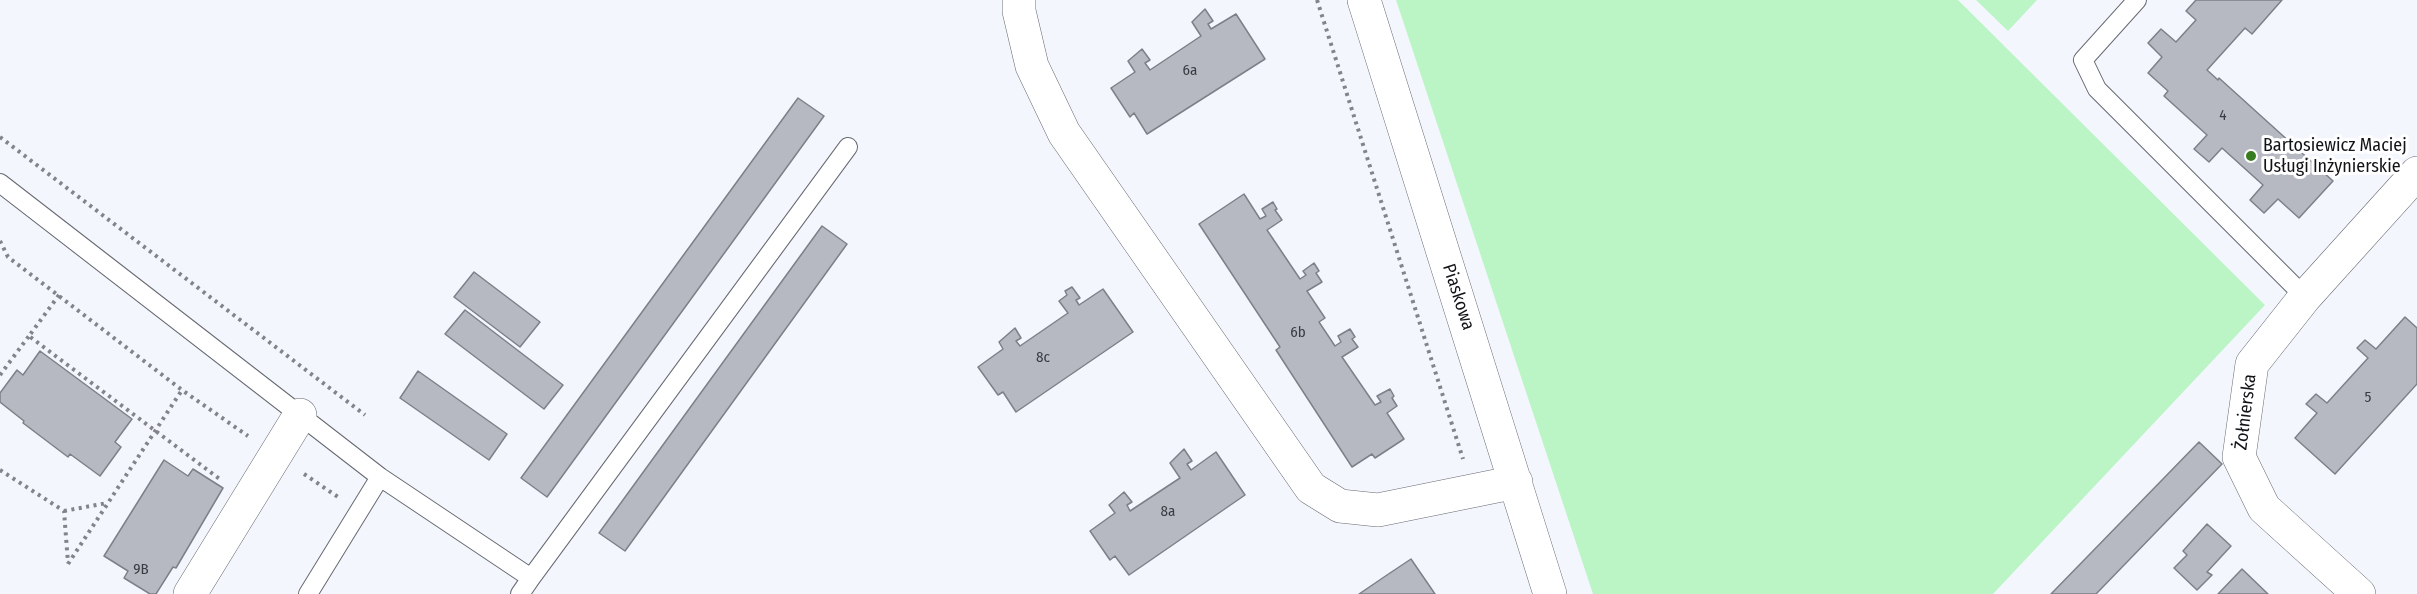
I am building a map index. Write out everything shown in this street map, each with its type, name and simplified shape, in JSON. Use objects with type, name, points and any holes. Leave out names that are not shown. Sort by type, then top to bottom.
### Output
[{"type":"street","points":[[1019,0],[1018,11],[1032,66],[1064,133],[1311,488],[1340,506],[1378,510],[1516,482]]},
{"type":"street","name":"Piaskowa","points":[[1364,0],[1550,594]]},
{"type":"street","name":"Żołnierska","points":[[2359,594],[2264,508],[2239,457],[2252,363],[2305,297],[2417,173]]},
{"type":"street","points":[[190,594],[300,415]]},
{"type":"lane","points":[[2138,0],[2082,60],[2097,89],[2305,297]]},
{"type":"lane","points":[[520,594],[848,147]]},
{"type":"lane","points":[[0,183],[380,477],[531,578]]},
{"type":"lane","points":[[308,594],[380,477]]},
{"type":"path","points":[[1317,0],[1466,468]]},
{"type":"path","points":[[0,137],[365,415]]},
{"type":"path","points":[[0,241],[8,256],[182,390],[359,511]]},
{"type":"path","points":[[0,375],[59,295]]},
{"type":"path","points":[[29,336],[248,500]]},
{"type":"path","points":[[64,512],[68,564],[182,390]]},
{"type":"path","points":[[0,470],[64,512],[108,503]]},
{"type":"green space","points":[[1396,0],[1958,0],[2265,305],[1993,594],[1593,594]]},
{"type":"green space","points":[[1976,0],[2037,0],[2008,31]]},
{"type":"building","points":[[2196,0],[2282,0],[2252,34],[2245,28],[2207,70],[2218,80],[2219,78],[2333,181],[2299,218],[2278,199],[2264,213],[2250,200],[2263,185],[2222,148],[2209,162],[2194,149],[2207,135],[2164,96],[2168,91],[2148,73],[2162,57],[2148,43],[2161,29],[2176,42],[2196,20],[2186,11]]},
{"type":"building","points":[[1205,9],[1213,21],[1208,24],[1211,29],[1236,14],[1265,59],[1147,134],[1134,113],[1130,117],[1111,88],[1135,72],[1128,61],[1142,49],[1150,60],[1145,63],[1150,70],[1201,36],[1192,22]]},
{"type":"building","points":[[798,98],[824,116],[547,497],[521,478]]},
{"type":"building","points":[[1244,194],[1260,219],[1266,216],[1262,209],[1273,202],[1282,220],[1267,230],[1300,279],[1306,275],[1303,271],[1314,263],[1319,271],[1316,273],[1322,282],[1307,291],[1325,318],[1319,322],[1335,346],[1341,342],[1338,336],[1350,329],[1355,337],[1352,339],[1358,347],[1342,357],[1375,405],[1381,402],[1377,396],[1390,389],[1394,396],[1392,398],[1397,406],[1387,413],[1404,439],[1375,458],[1372,454],[1352,467],[1276,350],[1280,347],[1199,224]]},
{"type":"building","points":[[822,226],[847,244],[625,551],[599,533]]},
{"type":"building","points":[[474,272],[540,322],[520,347],[454,297]]},
{"type":"building","points":[[1072,287],[1080,298],[1076,300],[1079,305],[1103,289],[1133,332],[1016,412],[1003,392],[998,395],[978,367],[1003,349],[999,342],[1015,328],[1021,338],[1016,341],[1020,346],[1068,313],[1059,301],[1067,295],[1065,291]]},
{"type":"building","points":[[465,310],[563,385],[544,409],[445,334]]},
{"type":"building","points":[[2405,317],[2417,328],[2417,384],[2335,474],[2295,438],[2317,413],[2306,404],[2316,394],[2327,403],[2368,358],[2357,348],[2365,340],[2376,349]]},
{"type":"building","points":[[40,351],[132,419],[115,442],[121,447],[100,476],[70,454],[68,457],[23,423],[24,421],[0,402],[0,393],[17,370],[23,375]]},
{"type":"building","points":[[418,371],[507,434],[489,460],[400,398]]},
{"type":"building","points":[[2199,442],[2222,464],[2096,594],[2051,594]]},
{"type":"building","points":[[1184,449],[1192,461],[1187,464],[1191,470],[1216,452],[1245,495],[1129,575],[1115,556],[1110,560],[1090,531],[1115,513],[1109,505],[1124,492],[1132,502],[1127,505],[1130,511],[1180,478],[1170,463]]},
{"type":"building","points":[[164,460],[188,476],[193,469],[223,488],[176,568],[173,567],[156,594],[150,594],[124,578],[128,571],[104,556]]},
{"type":"building","points":[[2207,524],[2231,546],[2207,572],[2212,575],[2197,590],[2174,568],[2187,555],[2183,551]]},
{"type":"building","points":[[1411,559],[1435,594],[1359,594],[1387,575]]},
{"type":"building","points":[[2242,569],[2268,594],[2218,594]]},
{"type":"place","name":"Bartosiewicz Maciej Usługi Inżynierskie","points":[[2251,156]]}]
